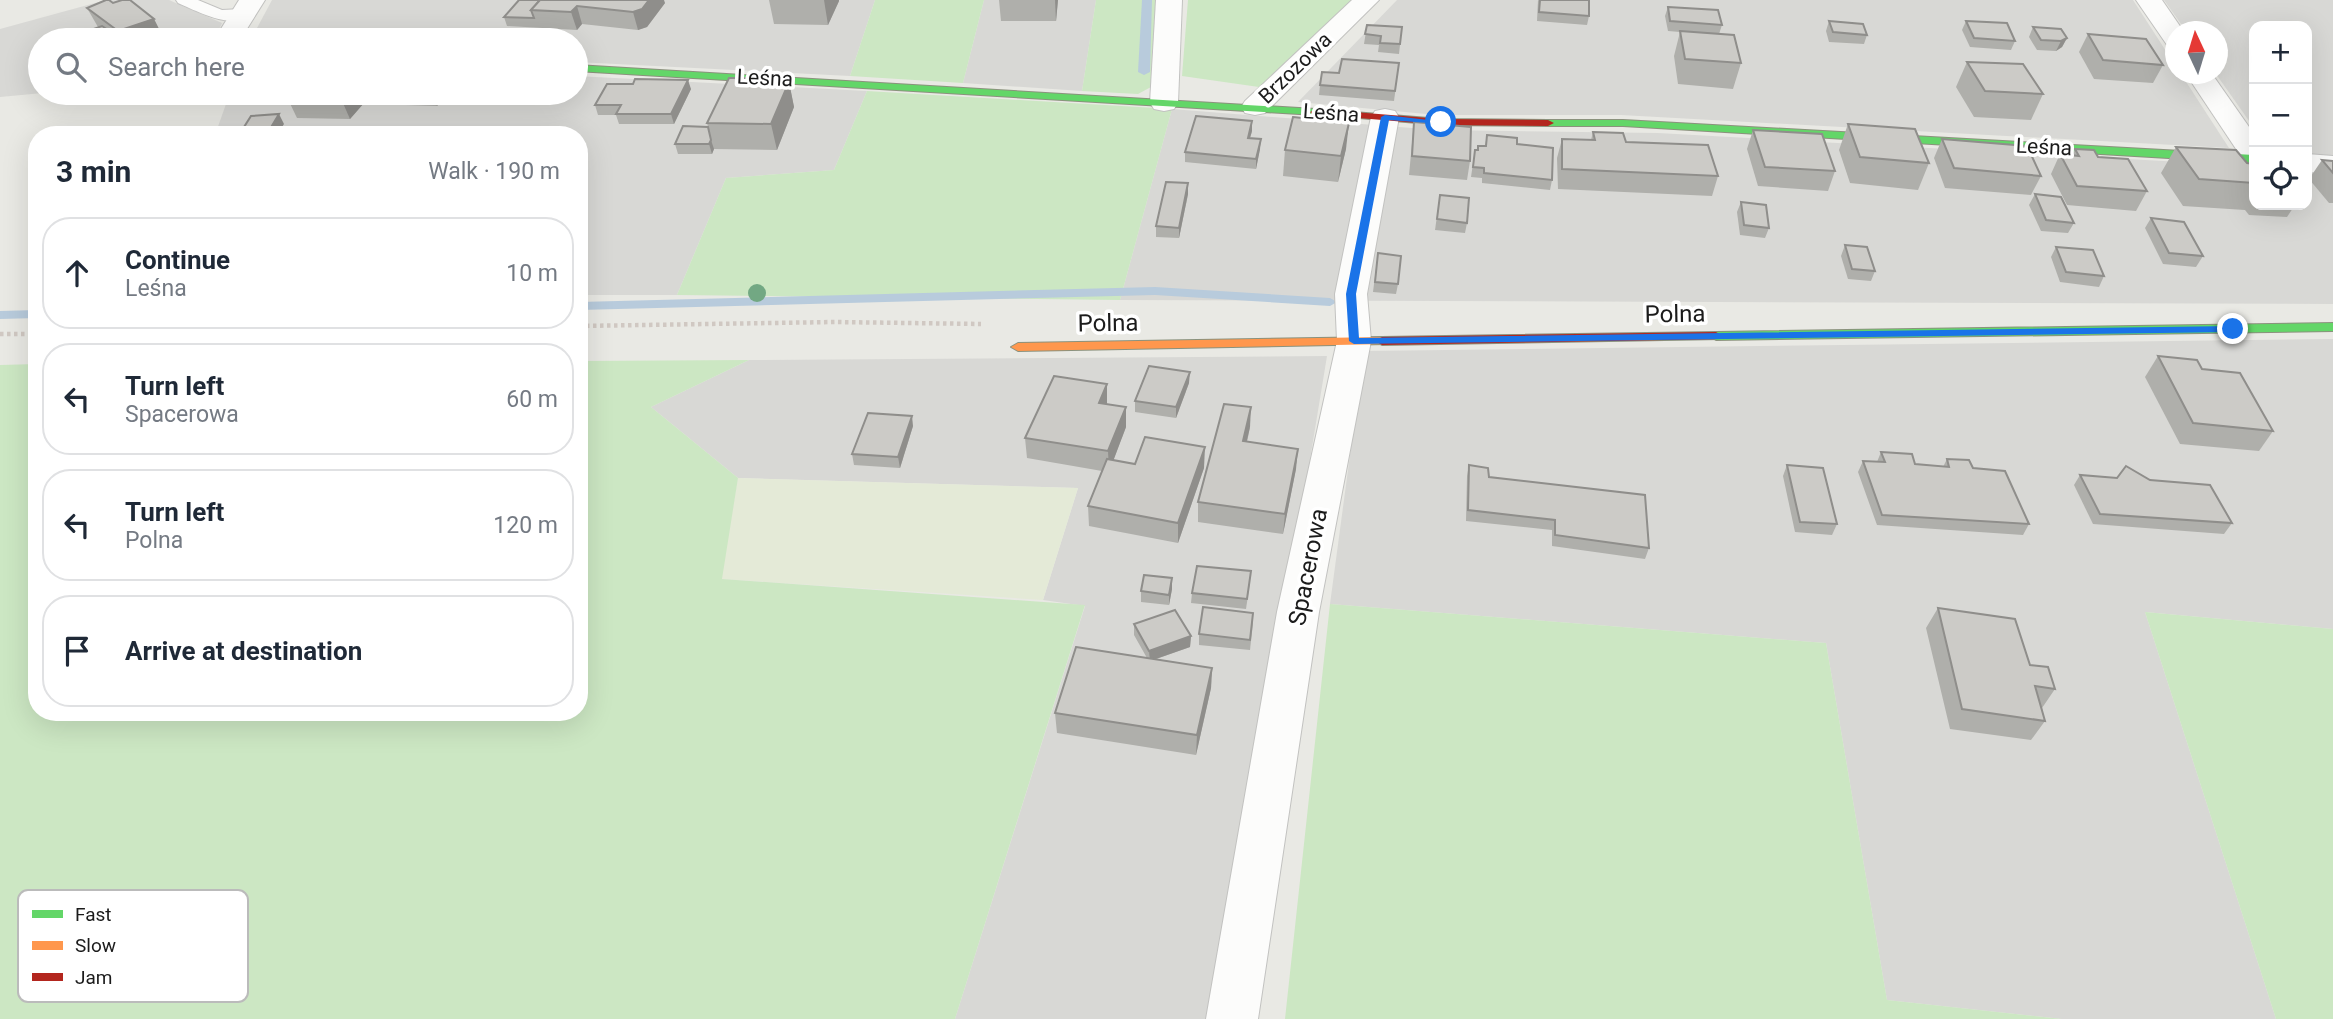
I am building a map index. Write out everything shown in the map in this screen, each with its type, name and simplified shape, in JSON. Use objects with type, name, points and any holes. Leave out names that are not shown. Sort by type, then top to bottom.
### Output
[{"type":"street","points":[[1164,103],[1169,0]]},
{"type":"street","name":"Brzozowa","points":[[1255,107],[1366,0]]},
{"type":"street","points":[[2149,0],[2165,24]]},
{"type":"street","points":[[234,28],[247,7]]},
{"type":"street","name":"Leśna","points":[[588,69],[1255,107],[1441,122],[1661,125],[2249,157]]},
{"type":"street","points":[[2206,84],[2249,149]]},
{"type":"street","name":"Spacerowa","points":[[1232,1019],[1298,612],[1354,341],[1351,294],[1385,117]]},
{"type":"street","points":[[2312,163],[2333,165]]},
{"type":"street","name":"Polna","points":[[1018,347],[2333,327]]},
{"type":"lane","points":[[184,0],[220,15],[247,7]]},
{"type":"path","points":[[588,326],[967,323]]},
{"type":"path","points":[[0,334],[28,334]]},
{"type":"shaded area","points":[[106,0],[169,0],[222,23],[220,28],[28,28],[28,94],[0,97],[0,29]]},
{"type":"shaded area","points":[[272,0],[875,0],[850,76],[588,63],[588,28],[257,28]]},
{"type":"shaded area","points":[[984,0],[1096,0],[1082,91],[963,83]]},
{"type":"shaded area","points":[[1397,0],[2133,0],[2165,50],[2165,84],[2187,84],[2229,148],[1621,115],[1437,115],[1298,102]]},
{"type":"shaded area","points":[[2164,0],[2333,0],[2333,157],[2312,155],[2312,21],[2249,21],[2249,121],[2223,84],[2228,84],[2228,21],[2179,21]]},
{"type":"shaded area","points":[[588,77],[867,91],[834,170],[726,178],[677,295],[588,295],[588,126],[218,126],[226,105],[588,105]]},
{"type":"shaded area","points":[[1172,109],[1437,130],[1658,133],[2249,166],[2249,210],[2312,210],[2312,170],[2333,172],[2333,304],[1120,300]]},
{"type":"shaded area","points":[[2333,339],[2333,629],[2145,612],[2276,1019],[2062,1019],[1887,1000],[1826,643],[1330,604],[1364,351]]},
{"type":"shaded area","points":[[1327,356],[1218,1019],[955,1019],[1085,606],[1043,600],[1078,488],[738,478],[651,407],[749,360]]},
{"type":"green space","points":[[875,0],[984,0],[963,83],[850,76]]},
{"type":"green space","points":[[1096,0],[1157,0],[1151,87],[1138,94],[1082,91]]},
{"type":"green space","points":[[1188,0],[1355,0],[1286,67],[1259,87],[1182,76]]},
{"type":"green space","points":[[867,91],[1172,109],[1120,300],[677,295],[726,178],[834,170]]},
{"type":"green space","points":[[749,360],[651,407],[738,478],[722,579],[1085,605],[955,1019],[0,1019],[0,365],[28,364],[28,721],[588,721],[588,361]]},
{"type":"green space","points":[[738,478],[1078,488],[1043,600],[721,579]]},
{"type":"green space","points":[[1330,604],[1826,643],[1887,1000],[2062,1019],[1285,1019]]},
{"type":"green space","points":[[2145,612],[2333,629],[2333,1019],[2276,1019]]},
{"type":"building","points":[[106,0],[113,3],[130,0],[154,19],[127,28],[114,28],[87,8]]},
{"type":"building","points":[[519,0],[540,0],[531,10],[534,18],[504,17]]},
{"type":"building","points":[[540,0],[649,0],[642,9],[633,12],[577,6],[571,12],[531,10]]},
{"type":"building","points":[[1540,0],[1589,0],[1589,16],[1539,12]]},
{"type":"building","points":[[1668,7],[1718,10],[1722,25],[1670,21]]},
{"type":"building","points":[[1829,21],[1863,24],[1867,35],[1833,32]]},
{"type":"building","points":[[1966,21],[2007,23],[2015,41],[1974,38]]},
{"type":"building","points":[[1367,25],[1402,27],[1400,44],[1380,43],[1381,36],[1365,34]]},
{"type":"building","points":[[2033,27],[2061,29],[2067,38],[2061,41],[2041,40]]},
{"type":"building","points":[[1680,31],[1734,35],[1741,63],[1685,59]]},
{"type":"building","points":[[2088,34],[2146,39],[2163,65],[2103,60]]},
{"type":"building","points":[[1342,59],[1399,63],[1395,91],[1320,85],[1322,72],[1339,73]]},
{"type":"building","points":[[1967,62],[2023,64],[2043,94],[1985,91]]},
{"type":"building","points":[[729,78],[789,82],[771,124],[707,123]]},
{"type":"building","points":[[635,79],[688,80],[671,114],[616,114],[621,105],[595,105],[607,84],[633,84]]},
{"type":"building","points":[[279,114],[272,126],[245,126],[251,116]]},
{"type":"building","points":[[1196,116],[1252,121],[1248,138],[1261,139],[1256,159],[1185,152]]},
{"type":"building","points":[[1293,117],[1349,123],[1341,156],[1285,150]]},
{"type":"building","points":[[1414,122],[1471,127],[1470,161],[1412,156]]},
{"type":"building","points":[[1848,124],[1915,129],[1929,163],[1860,157]]},
{"type":"building","points":[[683,126],[708,127],[711,140],[709,144],[675,144]]},
{"type":"building","points":[[1753,130],[1822,134],[1835,171],[1765,167]]},
{"type":"building","points":[[1593,132],[1623,133],[1626,142],[1708,145],[1718,176],[1562,169],[1562,139],[1595,140]]},
{"type":"building","points":[[1487,135],[1517,138],[1517,144],[1553,148],[1552,180],[1484,173],[1484,168],[1473,167],[1475,150],[1478,150],[1478,146],[1486,146]]},
{"type":"building","points":[[1942,139],[2027,146],[2041,176],[1954,168]]},
{"type":"building","points":[[2176,147],[2236,150],[2249,163],[2249,183],[2199,179]]},
{"type":"building","points":[[2075,149],[2094,150],[2098,157],[2128,159],[2147,191],[2077,186],[2060,154],[2079,156]]},
{"type":"building","points":[[2322,160],[2333,161],[2333,173]]},
{"type":"building","points":[[1166,182],[1188,183],[1179,228],[1156,226]]},
{"type":"building","points":[[2035,194],[2061,197],[2074,223],[2046,220]]},
{"type":"building","points":[[1440,195],[1469,198],[1467,223],[1437,219]]},
{"type":"building","points":[[1741,202],[1766,205],[1769,228],[1744,225]]},
{"type":"building","points":[[2151,218],[2184,222],[2203,256],[2169,253]]},
{"type":"building","points":[[1845,245],[1867,247],[1875,271],[1852,269]]},
{"type":"building","points":[[2056,247],[2093,250],[2104,276],[2066,272]]},
{"type":"building","points":[[1378,253],[1401,256],[1398,284],[1375,282]]},
{"type":"building","points":[[2158,356],[2197,360],[2202,369],[2240,373],[2273,431],[2193,423]]},
{"type":"building","points":[[1149,366],[1190,372],[1176,407],[1135,401]]},
{"type":"building","points":[[1054,376],[1107,384],[1099,403],[1126,407],[1108,451],[1025,438]]},
{"type":"building","points":[[1224,404],[1251,407],[1243,441],[1298,449],[1285,514],[1198,502]]},
{"type":"building","points":[[868,413],[912,416],[898,457],[852,454]]},
{"type":"building","points":[[1145,437],[1205,447],[1178,523],[1088,506],[1107,459],[1135,464]]},
{"type":"building","points":[[1881,452],[1912,454],[1915,464],[1949,467],[1947,459],[1969,460],[1973,468],[2005,471],[2029,524],[1882,515],[1863,461],[1885,462]]},
{"type":"building","points":[[1469,465],[1488,468],[1489,477],[1645,495],[1649,548],[1555,535],[1555,520],[1468,510]]},
{"type":"building","points":[[1787,465],[1823,468],[1837,524],[1800,522]]},
{"type":"building","points":[[2126,466],[2150,480],[2210,485],[2232,523],[2100,514],[2080,475],[2117,478]]},
{"type":"building","points":[[1197,566],[1251,571],[1247,599],[1192,593]]},
{"type":"building","points":[[1144,575],[1172,578],[1169,595],[1141,591]]},
{"type":"building","points":[[1203,607],[1253,613],[1250,640],[1199,634]]},
{"type":"building","points":[[1938,608],[2015,619],[2030,665],[2048,667],[2055,689],[2035,686],[2045,721],[1962,709]]},
{"type":"building","points":[[1175,610],[1191,636],[1149,651],[1134,624]]},
{"type":"building","points":[[1076,647],[1212,668],[1197,735],[1055,713]]},
{"type":"waterway","points":[[1144,72],[1147,0]]},
{"type":"waterway","points":[[588,306],[1155,291],[1330,302]]},
{"type":"waterway","points":[[0,315],[28,314]]},
{"type":"traffic: fast","points":[[588,69],[1316,112]]},
{"type":"traffic: fast","points":[[1548,123],[1623,123],[2249,159]]},
{"type":"traffic: fast","points":[[1716,336],[2333,327]]},
{"type":"traffic: slow","points":[[1018,347],[1382,341]]},
{"type":"traffic: jam","points":[[1316,112],[1441,122],[1548,123]]},
{"type":"traffic: jam","points":[[1382,341],[1716,336]]},
{"type":"route","points":[[1441,122],[1385,117],[1351,294],[1354,341],[2233,329]]}]
